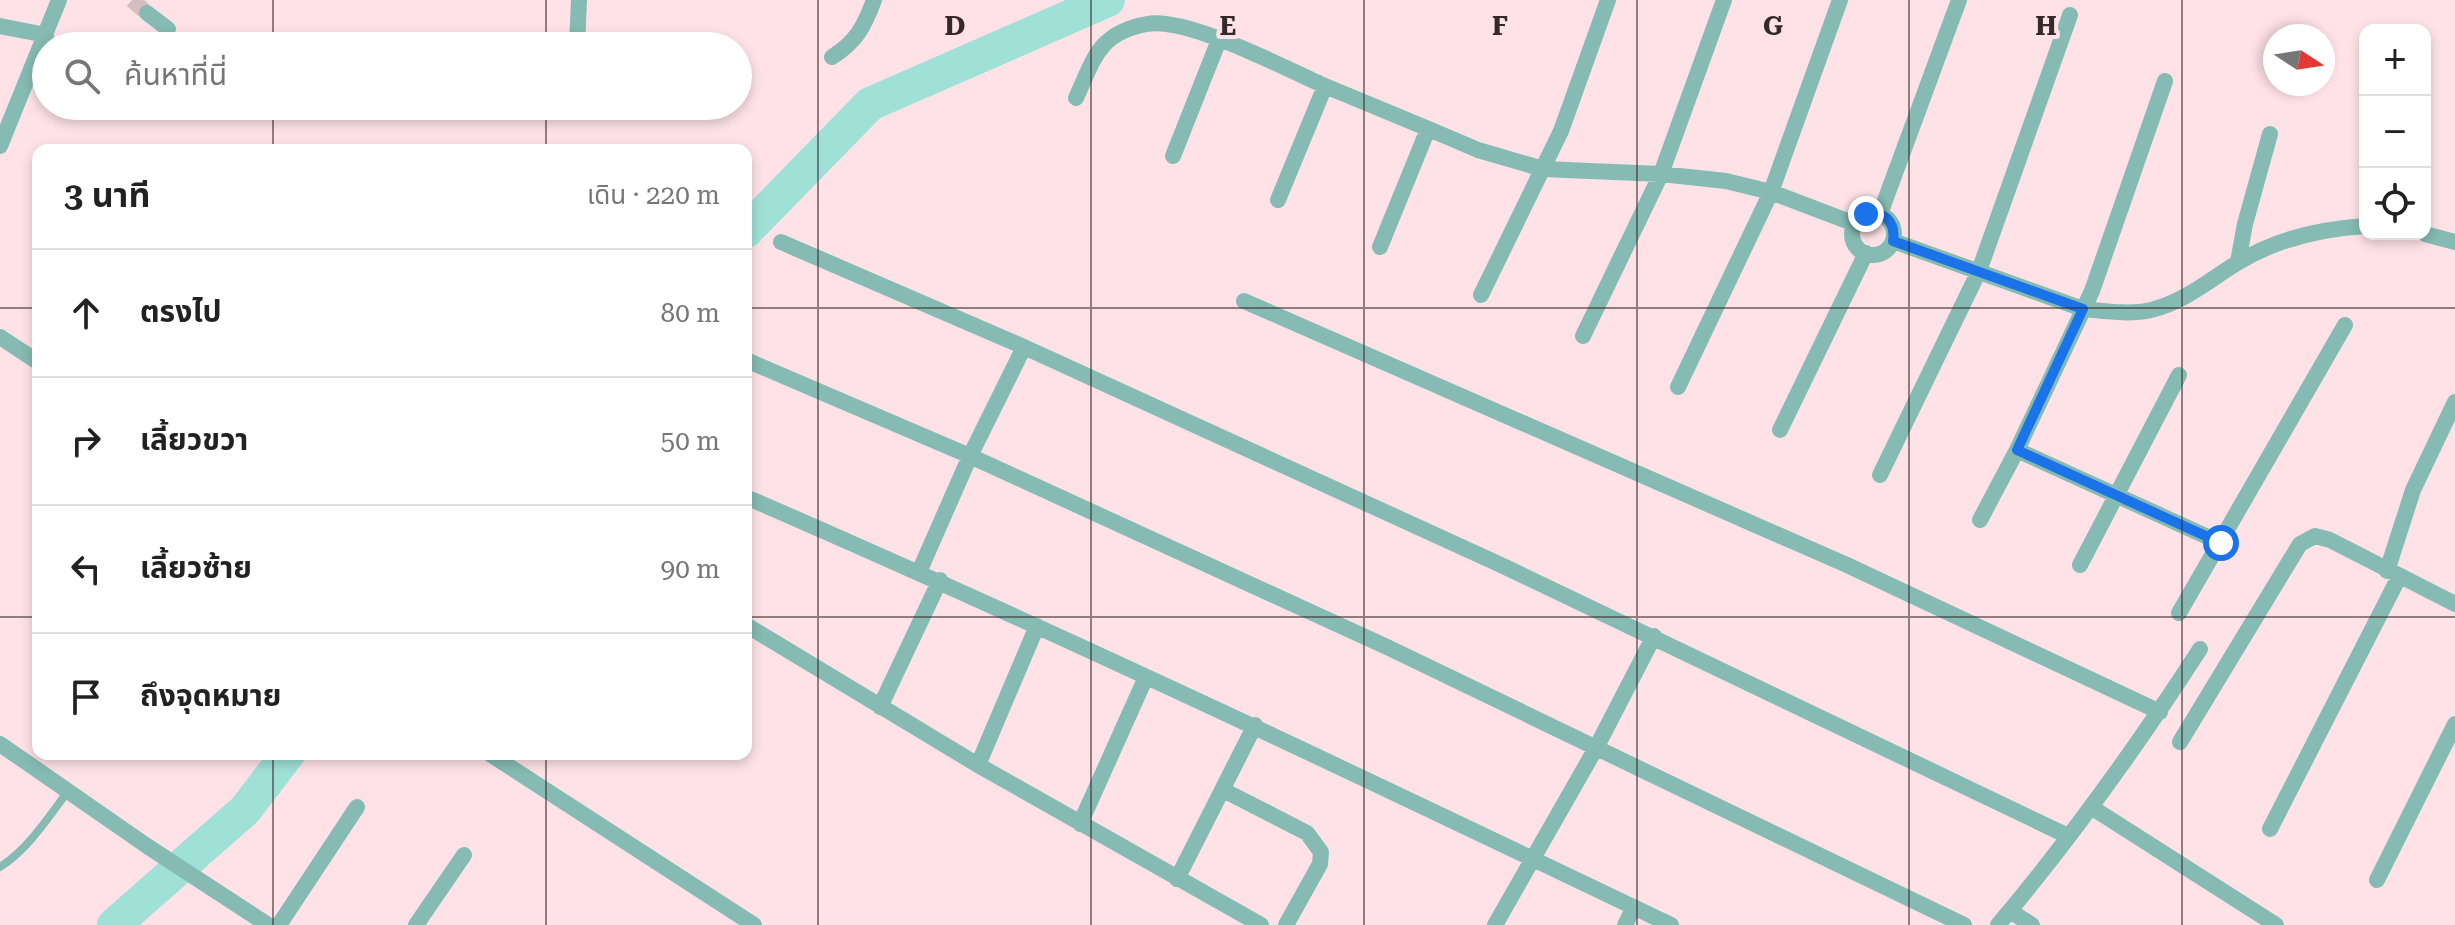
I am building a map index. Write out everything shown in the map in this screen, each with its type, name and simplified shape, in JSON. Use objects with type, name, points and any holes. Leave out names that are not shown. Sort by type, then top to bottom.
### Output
[{"type":"street","points":[[47,32],[59,0]]},
{"type":"street","points":[[578,32],[579,0]]},
{"type":"street","points":[[832,57],[852,44],[874,0]]},
{"type":"street","points":[[1481,295],[1561,131],[1608,0]]},
{"type":"street","points":[[1583,336],[1661,174],[1724,0]]},
{"type":"street","points":[[1678,387],[1771,192],[1840,0]]},
{"type":"street","points":[[1880,214],[1959,0]]},
{"type":"street","points":[[147,13],[168,29]]},
{"type":"street","points":[[1880,475],[1979,271],[2070,15]]},
{"type":"street","points":[[1076,98],[1099,46],[1119,33],[1148,23],[1166,23],[1219,40],[1498,157],[1543,169],[1661,174],[1726,181],[1771,192],[1855,224]]},
{"type":"street","points":[[0,26],[32,32]]},
{"type":"street","points":[[1173,156],[1219,40]]},
{"type":"street","points":[[0,146],[32,69]]},
{"type":"street","points":[[1980,520],[2017,450],[2083,309],[2165,81]]},
{"type":"street","points":[[1278,200],[1325,86]]},
{"type":"street","points":[[1380,247],[1428,129]]},
{"type":"street","points":[[2238,262],[2245,224],[2270,134]]},
{"type":"street","points":[[1866,214],[1880,214],[1892,225],[1893,241],[1882,253],[1866,253],[1854,241],[1855,224],[1866,214]]},
{"type":"street","points":[[1893,241],[2083,309],[2116,312],[2147,311],[2173,304],[2238,262],[2289,238],[2329,228],[2359,226]]},
{"type":"street","points":[[2431,236],[2455,242]]},
{"type":"street","points":[[781,242],[1024,347],[1654,636],[2068,836]]},
{"type":"street","points":[[1780,430],[1866,253]]},
{"type":"street","points":[[1244,301],[1847,565],[2160,712]]},
{"type":"street","points":[[2179,613],[2345,325]]},
{"type":"street","points":[[0,337],[32,358]]},
{"type":"street","points":[[919,572],[970,456],[1024,347]]},
{"type":"street","points":[[752,363],[970,456],[1387,647],[1964,925]]},
{"type":"street","points":[[2080,565],[2179,375]]},
{"type":"street","points":[[2270,829],[2393,574],[2413,490],[2455,402]]},
{"type":"street","points":[[2017,450],[2221,543]]},
{"type":"street","points":[[752,500],[940,580],[1255,725],[1671,925]]},
{"type":"street","points":[[2180,742],[2300,544],[2315,536],[2330,540],[2455,604]]},
{"type":"street","points":[[880,707],[940,580]]},
{"type":"street","points":[[978,765],[1037,626]]},
{"type":"street","points":[[752,629],[978,765],[1261,925]]},
{"type":"street","points":[[1495,925],[1596,748],[1654,636]]},
{"type":"street","points":[[1998,925],[2091,807],[2160,712],[2200,649]]},
{"type":"street","points":[[1080,824],[1146,677]]},
{"type":"street","points":[[2377,880],[2455,724]]},
{"type":"street","points":[[1177,879],[1255,725]]},
{"type":"street","points":[[0,744],[203,884],[268,925]]},
{"type":"street","points":[[499,760],[754,925]]},
{"type":"street","points":[[1223,790],[1307,833],[1321,852],[1320,864],[1286,925]]},
{"type":"street","points":[[279,925],[357,807]]},
{"type":"street","points":[[2091,807],[2276,925]]},
{"type":"street","points":[[416,925],[464,855]]},
{"type":"street","points":[[1625,925],[1634,907]]},
{"type":"street","points":[[2010,911],[2032,925]]},
{"type":"lane","points":[[0,867],[12,860],[68,791]]},
{"type":"waterway","points":[[752,225],[870,104],[1108,0]]},
{"type":"waterway","points":[[114,925],[245,810],[283,760]]},
{"type":"tunnel","points":[[132,0],[147,13]]},
{"type":"route","points":[[1866,214],[1880,214],[1888,218],[1894,233],[1893,241],[2083,309],[2017,450],[2221,543]]}]
